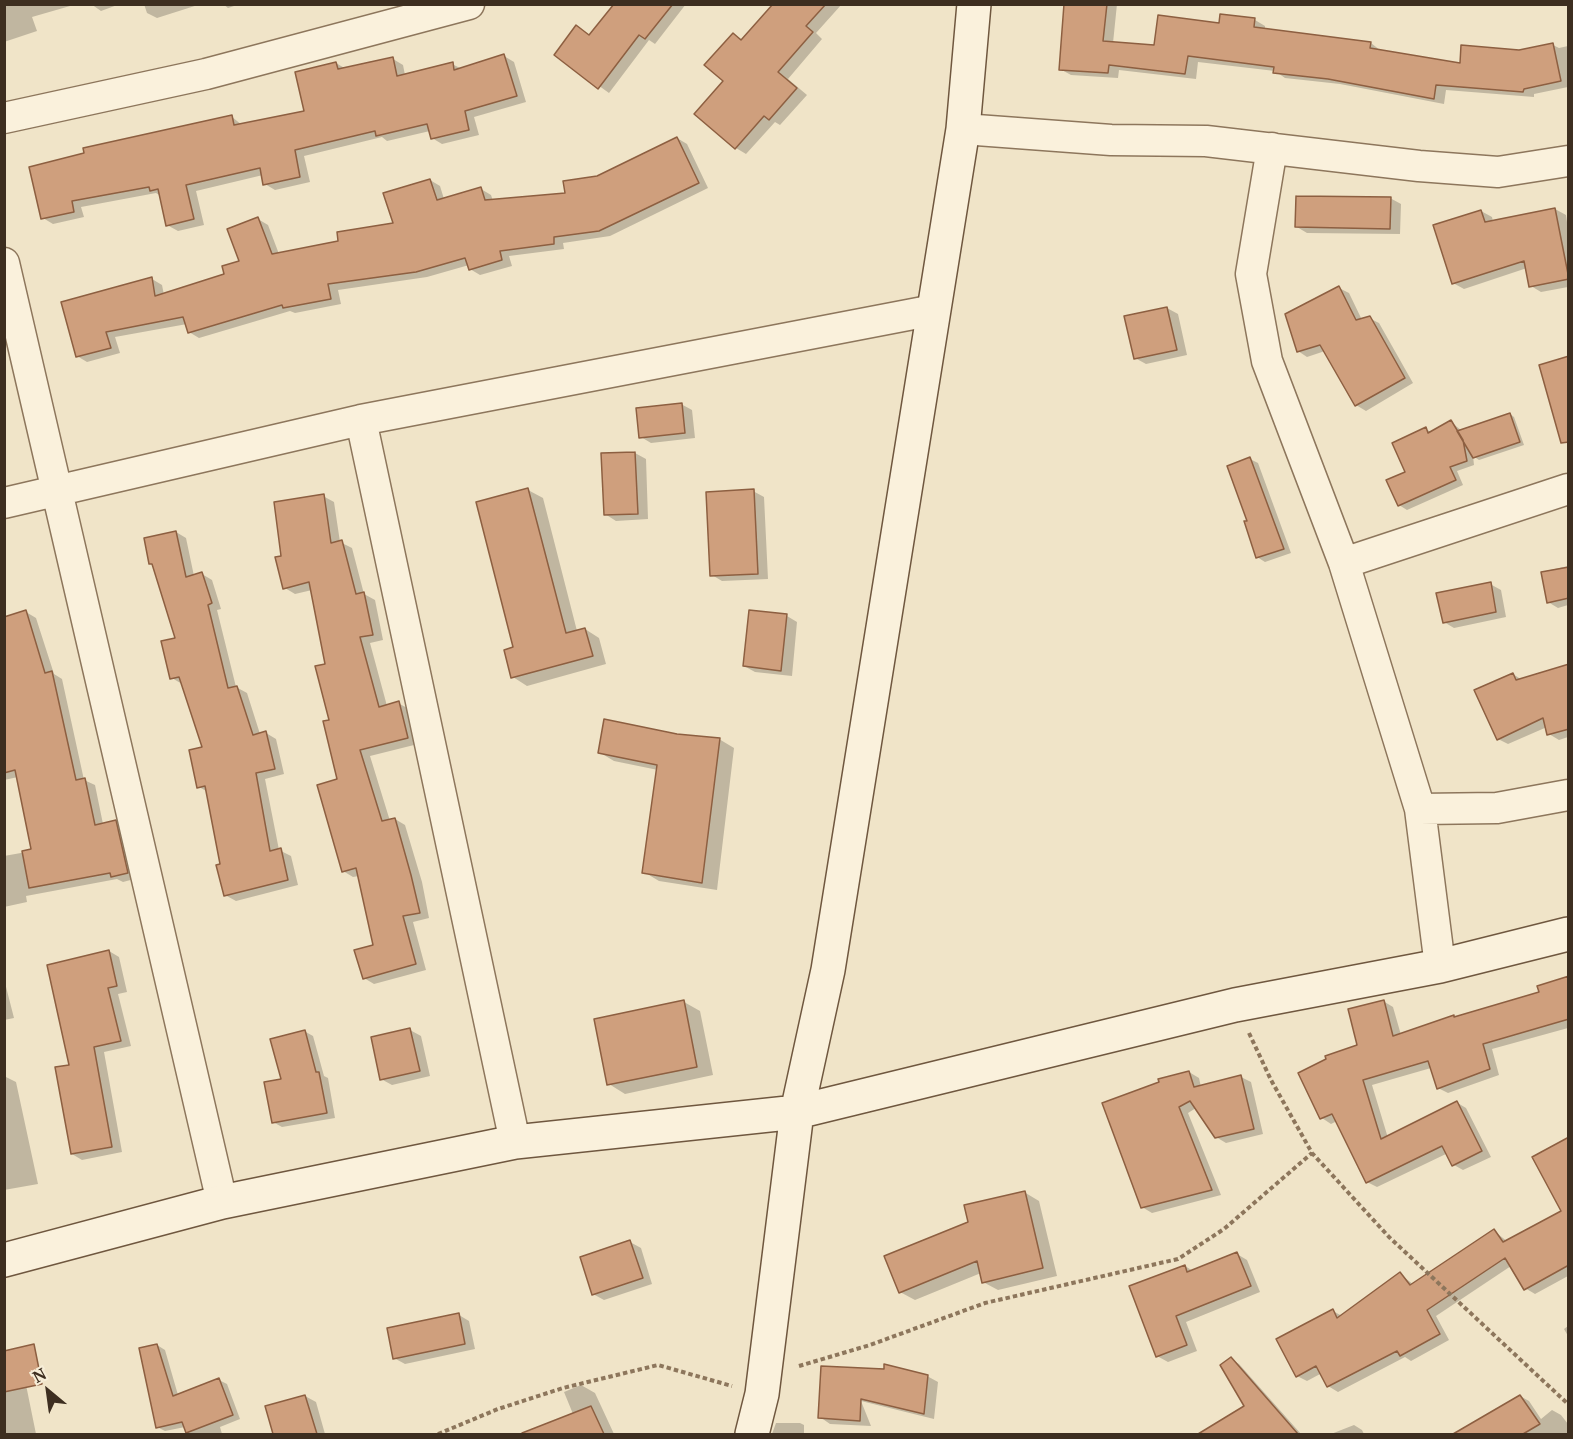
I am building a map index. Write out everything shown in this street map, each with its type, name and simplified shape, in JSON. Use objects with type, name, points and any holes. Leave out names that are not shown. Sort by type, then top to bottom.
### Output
[{"type":"street","points":[[4,118],[206,74],[469,4]]},
{"type":"street","points":[[752,1434],[762,1394],[797,1112],[828,970],[963,129],[974,4]]},
{"type":"street","points":[[963,129],[1111,140],[1206,141],[1498,172],[1569,161]]},
{"type":"street","points":[[1272,148],[1251,274],[1267,361],[1344,563],[1420,809],[1440,966]]},
{"type":"street","points":[[4,263],[222,1202]]},
{"type":"street","points":[[4,504],[57,489],[361,420],[934,310]]},
{"type":"street","points":[[361,420],[515,1142]]},
{"type":"street","points":[[1344,563],[1569,489]]},
{"type":"street","points":[[1420,809],[1497,808],[1569,795]]},
{"type":"street","points":[[4,1260],[222,1202],[515,1142],[797,1112],[1235,1005],[1440,966],[1569,934]]},
{"type":"path","points":[[1235,1005],[1271,1080],[1312,1153],[1389,1237],[1569,1404]]},
{"type":"path","points":[[438,1434],[498,1409],[563,1388],[658,1365],[762,1394],[770,1374],[870,1346],[984,1303],[1178,1258],[1224,1229],[1312,1153]]},
{"type":"building","points":[[614,4],[673,4],[645,39],[639,35],[598,89],[554,55],[576,25],[589,35]]},
{"type":"building","points":[[773,4],[826,4],[806,26],[813,32],[778,72],[797,88],[769,120],[764,116],[735,149],[694,114],[723,81],[704,65],[733,33],[741,40]]},
{"type":"building","points":[[1064,4],[1107,4],[1103,41],[1154,45],[1158,15],[1219,23],[1220,14],[1255,18],[1254,27],[1371,42],[1370,48],[1460,63],[1461,45],[1519,50],[1553,43],[1561,81],[1524,89],[1523,92],[1436,85],[1434,99],[1328,79],[1273,73],[1274,67],[1188,56],[1185,74],[1109,65],[1108,73],[1059,70]]},
{"type":"building","points":[[504,54],[517,96],[465,111],[469,130],[431,139],[427,124],[376,136],[375,131],[295,150],[300,177],[263,185],[260,168],[186,185],[194,219],[166,226],[158,189],[150,191],[149,187],[72,201],[74,212],[41,219],[29,167],[84,153],[83,148],[232,115],[234,125],[304,111],[295,72],[336,62],[338,69],[393,57],[397,76],[453,62],[454,70]]},
{"type":"building","points":[[677,137],[699,183],[599,231],[554,237],[554,244],[500,251],[502,260],[469,270],[465,258],[416,272],[328,284],[331,299],[283,308],[282,305],[188,333],[183,317],[106,332],[111,348],[76,357],[61,302],[152,277],[155,296],[224,274],[222,266],[239,261],[227,229],[258,217],[272,254],[338,241],[337,232],[393,223],[383,193],[430,179],[437,200],[481,187],[485,200],[565,193],[563,181],[597,176]]},
{"type":"building","points":[[1296,196],[1391,197],[1390,229],[1295,227]]},
{"type":"building","points":[[1555,208],[1569,279],[1529,287],[1524,261],[1452,284],[1433,225],[1481,210],[1485,222]]},
{"type":"building","points":[[1339,286],[1356,320],[1370,316],[1405,378],[1355,406],[1320,345],[1297,352],[1285,314]]},
{"type":"building","points":[[1167,307],[1177,350],[1134,359],[1124,316]]},
{"type":"building","points":[[1569,356],[1569,442],[1561,443],[1539,365]]},
{"type":"building","points":[[682,403],[685,433],[639,438],[636,408]]},
{"type":"building","points":[[1510,413],[1520,442],[1473,458],[1457,431]]},
{"type":"building","points":[[1451,420],[1463,440],[1467,461],[1450,467],[1456,480],[1398,506],[1386,480],[1405,472],[1392,443],[1426,427],[1428,433]]},
{"type":"building","points":[[635,452],[638,514],[604,515],[601,453]]},
{"type":"building","points":[[1250,457],[1284,549],[1256,558],[1244,521],[1247,521],[1227,466]]},
{"type":"building","points":[[528,488],[566,633],[585,628],[593,656],[511,678],[504,650],[513,647],[476,502]]},
{"type":"building","points":[[754,489],[758,574],[710,576],[706,492]]},
{"type":"building","points":[[324,494],[331,543],[342,540],[356,594],[364,592],[373,635],[360,637],[379,707],[399,701],[408,738],[360,750],[382,821],[395,818],[411,875],[420,913],[403,916],[416,964],[363,979],[354,950],[373,945],[356,868],[342,872],[317,785],[337,779],[323,721],[329,720],[315,666],[325,664],[309,582],[283,589],[275,557],[281,556],[274,502]]},
{"type":"building","points":[[176,531],[186,577],[202,572],[212,603],[208,605],[228,688],[237,686],[253,735],[266,731],[275,769],[256,773],[270,851],[281,848],[288,880],[224,896],[216,865],[220,864],[205,786],[197,788],[189,750],[202,747],[179,677],[170,679],[161,641],[175,638],[152,564],[149,564],[144,538]]},
{"type":"building","points":[[1569,567],[1569,598],[1547,603],[1541,572]]},
{"type":"building","points":[[1491,582],[1496,612],[1443,623],[1436,593]]},
{"type":"building","points":[[26,610],[45,673],[52,671],[76,780],[85,778],[95,825],[116,820],[128,873],[111,877],[110,873],[29,888],[22,851],[31,849],[15,770],[4,773],[4,617]]},
{"type":"building","points":[[749,610],[787,614],[781,671],[743,666]]},
{"type":"building","points":[[1569,664],[1569,729],[1547,735],[1543,718],[1497,740],[1474,690],[1513,673],[1516,680]]},
{"type":"building","points":[[604,719],[677,734],[720,738],[702,883],[642,873],[657,765],[598,753]]},
{"type":"building","points":[[109,950],[117,986],[108,988],[121,1041],[94,1047],[112,1147],[71,1154],[55,1067],[69,1065],[47,965]]},
{"type":"building","points":[[1569,976],[1569,1019],[1483,1044],[1490,1069],[1437,1089],[1428,1061],[1363,1080],[1381,1139],[1457,1101],[1482,1151],[1452,1166],[1442,1146],[1366,1183],[1332,1114],[1320,1119],[1298,1073],[1326,1059],[1325,1056],[1357,1045],[1348,1009],[1384,1000],[1393,1036],[1454,1015],[1454,1017],[1539,992],[1537,986]]},
{"type":"building","points":[[684,1000],[697,1067],[607,1085],[594,1019]]},
{"type":"building","points":[[410,1028],[420,1071],[380,1080],[371,1037]]},
{"type":"building","points":[[305,1030],[316,1072],[319,1072],[327,1113],[272,1123],[264,1082],[281,1079],[270,1039]]},
{"type":"building","points":[[1189,1071],[1194,1087],[1241,1075],[1254,1129],[1215,1138],[1190,1101],[1179,1107],[1212,1190],[1141,1208],[1102,1103],[1159,1082],[1158,1079]]},
{"type":"building","points":[[1569,1137],[1569,1265],[1524,1290],[1505,1258],[1427,1310],[1440,1334],[1400,1356],[1397,1351],[1327,1387],[1316,1366],[1296,1377],[1276,1339],[1333,1309],[1337,1318],[1400,1272],[1410,1285],[1494,1229],[1503,1242],[1561,1211],[1532,1157]]},
{"type":"building","points":[[1025,1191],[1043,1268],[982,1283],[977,1261],[899,1293],[884,1256],[968,1222],[964,1205]]},
{"type":"building","points":[[630,1240],[643,1278],[592,1295],[580,1257]]},
{"type":"building","points":[[1237,1252],[1251,1286],[1176,1316],[1187,1345],[1156,1357],[1129,1286],[1185,1265],[1187,1272]]},
{"type":"building","points":[[459,1313],[465,1344],[393,1359],[387,1328]]},
{"type":"building","points":[[34,1344],[42,1384],[4,1392],[4,1351]]},
{"type":"building","points":[[157,1344],[173,1396],[219,1378],[233,1415],[186,1433],[182,1422],[156,1428],[139,1348]]},
{"type":"building","points":[[1231,1357],[1298,1434],[1198,1434],[1244,1406],[1220,1365]]},
{"type":"building","points":[[884,1364],[928,1375],[924,1414],[861,1399],[860,1421],[818,1418],[821,1366],[884,1369]]},
{"type":"building","points":[[305,1395],[317,1434],[273,1434],[265,1406]]},
{"type":"building","points":[[1520,1395],[1540,1424],[1523,1434],[1453,1434]]},
{"type":"building","points":[[591,1406],[604,1434],[522,1434],[522,1433]]}]
